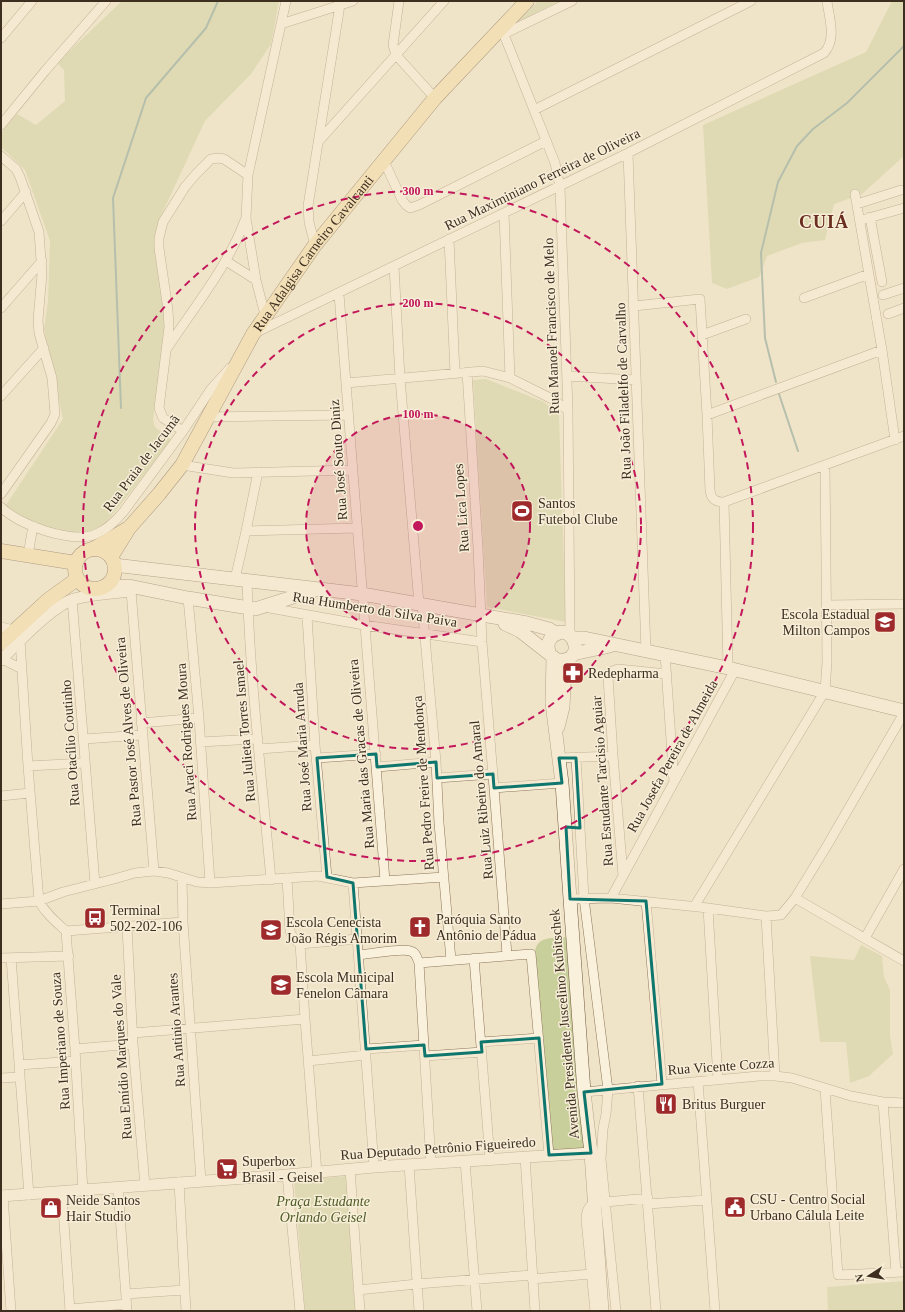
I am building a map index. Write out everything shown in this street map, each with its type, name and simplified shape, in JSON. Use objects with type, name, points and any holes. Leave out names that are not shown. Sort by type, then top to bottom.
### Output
[{"type":"main road","name":"Rua Adalgisa Carneiro Cavalcanti","points":[[112,561],[129,528],[182,465],[253,334],[315,245],[435,98],[503,30],[523,2]]},
{"type":"main road","name":"Rua Adalgisa Carneiro Cavalcanti","points":[[93,549],[129,528]]},
{"type":"main road","points":[[102,587],[108,584],[112,578],[114,572],[112,561],[106,552],[100,549],[88,550],[81,554],[76,563],[75,572],[77,579],[85,586],[91,588],[130,586],[146,588],[188,598],[248,609],[263,607],[318,589]]},
{"type":"main road","points":[[1,550],[76,563]]},
{"type":"main road","points":[[112,561],[241,580],[362,594],[527,623],[549,629],[557,634]]},
{"type":"main road","points":[[1,642],[48,600],[77,579]]},
{"type":"main road","points":[[486,616],[520,631],[557,660],[614,645]]},
{"type":"main road","points":[[551,655],[548,646],[549,641],[552,636],[564,633],[571,637],[584,638],[665,654],[732,669],[825,691],[904,712]]},
{"type":"main road","points":[[556,734],[565,695],[565,668],[575,649],[575,643],[571,637]]},
{"type":"main road","name":"Avenida Presidente Juscelino Kubitschek","points":[[551,655],[552,703],[560,758],[566,828],[584,1092],[591,1153],[600,1202],[594,1260],[595,1276],[602,1311]]},
{"type":"street","points":[[2,120],[106,1]]},
{"type":"street","points":[[265,315],[256,280],[246,218],[248,175],[286,1]]},
{"type":"street","points":[[281,24],[354,1]]},
{"type":"street","points":[[399,1],[393,45],[396,55],[435,98]]},
{"type":"street","points":[[318,142],[444,1]]},
{"type":"street","points":[[503,30],[572,1]]},
{"type":"street","points":[[534,110],[751,1]]},
{"type":"street","name":"Rua Maximiniano Ferreira de Oliveira","points":[[253,334],[340,294],[449,239],[560,187],[824,53],[829,47],[832,36],[827,1]]},
{"type":"street","points":[[1,38],[29,2]]},
{"type":"street","points":[[315,245],[309,222],[308,206],[340,5]]},
{"type":"street","name":"Rua Manoel Francisco de Melo","points":[[503,30],[555,163],[560,187],[568,410],[571,637]]},
{"type":"street","points":[[384,161],[402,200],[410,208],[419,205],[546,141]]},
{"type":"street","name":"Rua João Filadelfo de Carvalho","points":[[628,153],[646,651]]},
{"type":"street","points":[[1,156],[16,169],[26,192],[39,232],[42,261],[42,287],[38,320],[52,378],[55,414],[51,423],[1,494]]},
{"type":"street","points":[[183,431],[163,418],[159,408],[168,347],[169,327],[159,248],[159,238],[163,222],[185,186],[211,159],[219,158],[224,160],[248,175]]},
{"type":"street","points":[[856,204],[900,190]]},
{"type":"street","points":[[1,220],[26,192]]},
{"type":"street","points":[[855,194],[882,350],[895,440]]},
{"type":"street","points":[[860,220],[904,208]]},
{"type":"street","points":[[504,213],[510,378]]},
{"type":"street","points":[[168,347],[226,260],[239,236],[246,218]]},
{"type":"street","points":[[870,218],[882,282]]},
{"type":"street","points":[[449,239],[455,373]]},
{"type":"street","points":[[226,260],[256,280]]},
{"type":"street","points":[[1,308],[42,261]]},
{"type":"street","name":"Rua Pedro Freire de Mendonça","points":[[394,266],[400,378],[425,633],[451,960]]},
{"type":"street","points":[[804,298],[869,274]]},
{"type":"street","points":[[883,295],[904,288]]},
{"type":"street","name":"Rua José Souto Diniz","points":[[340,294],[364,625]]},
{"type":"street","points":[[634,306],[700,299],[711,495],[716,502],[724,502],[904,436]]},
{"type":"street","points":[[888,314],[904,308]]},
{"type":"street","points":[[702,335],[746,319]]},
{"type":"street","points":[[1,396],[44,348]]},
{"type":"street","points":[[707,415],[882,350]]},
{"type":"street","name":"Rua Praia de Jacumã","points":[[1,507],[12,516],[33,526],[62,535],[87,537],[106,529],[113,524],[124,511],[183,431],[217,381],[237,362]]},
{"type":"street","points":[[346,383],[467,372],[492,372],[510,378],[552,399],[568,410]]},
{"type":"street","name":"Rua Lica Lopes","points":[[467,372],[478,548],[486,616],[482,642]]},
{"type":"street","points":[[567,376],[636,380]]},
{"type":"street","points":[[207,417],[348,415]]},
{"type":"street","points":[[694,907],[825,691],[827,662],[825,464]]},
{"type":"street","points":[[182,465],[234,473],[353,470]]},
{"type":"street","name":"Rua Julieta Torres Ismael","points":[[258,472],[246,531],[241,580],[248,609],[271,880]]},
{"type":"street","points":[[724,502],[732,669]]},
{"type":"street","points":[[28,555],[33,526]]},
{"type":"street","points":[[246,531],[357,528]]},
{"type":"street","points":[[22,669],[1,659],[12,632],[49,614],[72,599],[146,588]]},
{"type":"street","name":"Rua Pastor José Alves de Oliveira","points":[[131,591],[154,871]]},
{"type":"street","name":"Rua Araci Rodrigues Moura","points":[[188,598],[210,883]]},
{"type":"street","name":"Rua Otacílio Coutinho","points":[[72,599],[95,884]]},
{"type":"street","points":[[826,605],[904,604]]},
{"type":"street","name":"Rua Humberto da Silva Paiva","points":[[263,607],[307,616],[482,642]]},
{"type":"street","name":"Rua José Maria Arruda","points":[[307,616],[327,877]]},
{"type":"street","name":"Rua Maria das Gracas de Oliveira","points":[[364,625],[376,754],[385,880]]},
{"type":"street","points":[[12,632],[22,669],[39,901],[49,915],[66,931],[183,922]]},
{"type":"street","name":"Rua Luiz Ribeiro do Amaral","points":[[482,642],[507,955]]},
{"type":"street","points":[[665,654],[674,782]]},
{"type":"street","name":"Rua Estudante Tarcisio Aguiar","points":[[623,875],[608,677],[610,672],[618,668],[667,674]]},
{"type":"street","name":"Rua Josefa Pereira de Almeida","points":[[610,898],[674,782],[732,669]]},
{"type":"street","points":[[570,899],[610,898],[708,908],[766,916],[781,915],[795,898],[828,844],[904,712]]},
{"type":"street","points":[[141,723],[198,718]]},
{"type":"street","points":[[84,739],[142,735]]},
{"type":"street","points":[[200,742],[258,739]]},
{"type":"street","points":[[259,749],[316,745]]},
{"type":"street","points":[[317,758],[376,754]]},
{"type":"street","points":[[560,758],[613,756]]},
{"type":"street","points":[[576,758],[584,898],[608,1090],[603,1129],[600,1202],[613,1278],[616,1311]]},
{"type":"street","points":[[377,767],[436,762]]},
{"type":"street","points":[[28,766],[85,763]]},
{"type":"street","points":[[437,778],[493,774]]},
{"type":"street","points":[[494,788],[562,783]]},
{"type":"street","points":[[1,796],[30,793]]},
{"type":"street","points":[[566,828],[580,828]]},
{"type":"street","points":[[866,938],[904,869]]},
{"type":"street","points":[[1,904],[39,901],[63,892],[135,873],[154,871],[168,873],[197,882],[210,883],[318,876],[353,883],[444,877]]},
{"type":"street","name":"Rua Antinio Arantes","points":[[182,878],[183,922],[201,1181]]},
{"type":"street","points":[[287,878],[290,931],[293,938],[300,944],[358,939]]},
{"type":"street","points":[[353,883],[374,1167]]},
{"type":"street","points":[[795,898],[904,960]]},
{"type":"street","points":[[646,901],[662,1084]]},
{"type":"street","points":[[708,908],[718,1080]]},
{"type":"street","points":[[766,916],[775,1076]]},
{"type":"street","name":"Rua Emídio Marques do Vale","points":[[126,927],[133,1044],[145,1186]]},
{"type":"street","name":"Rua Imperiano de Souza","points":[[66,931],[76,1061],[83,1191]]},
{"type":"street","points":[[300,944],[304,1019],[317,1173]]},
{"type":"street","points":[[359,955],[403,950],[415,953],[419,963],[432,1164]]},
{"type":"street","points":[[419,963],[530,954],[550,1154]]},
{"type":"street","points":[[1,958],[69,956]]},
{"type":"street","points":[[11,958],[29,1195]]},
{"type":"street","points":[[474,958],[490,1159]]},
{"type":"street","points":[[133,1033],[304,1019]]},
{"type":"street","points":[[481,1042],[539,1038]]},
{"type":"street","points":[[75,1049],[133,1044]]},
{"type":"street","points":[[308,1061],[424,1045]]},
{"type":"street","points":[[425,1056],[482,1052]]},
{"type":"street","points":[[19,1064],[76,1061]]},
{"type":"street","name":"Rua Vicente Cozza","points":[[584,1092],[638,1086],[775,1076],[792,1078],[851,1096],[884,1102],[904,1103]]},
{"type":"street","points":[[1,1078],[19,1077]]},
{"type":"street","points":[[698,1081],[715,1311]]},
{"type":"street","points":[[638,1086],[656,1311]]},
{"type":"street","points":[[825,1089],[838,1275],[900,1272],[884,1102]]},
{"type":"street","name":"Rua Deputado Petrônio Figueiredo","points":[[2,1196],[62,1193],[179,1182],[317,1173],[374,1167],[432,1164],[550,1154],[591,1153]]},
{"type":"street","points":[[525,1156],[535,1311]]},
{"type":"street","points":[[465,1161],[477,1311]]},
{"type":"street","points":[[409,1165],[419,1311]]},
{"type":"street","points":[[350,1169],[360,1311]]},
{"type":"street","points":[[287,1175],[300,1311]]},
{"type":"street","points":[[179,1182],[186,1311]]},
{"type":"street","points":[[62,1193],[70,1310],[127,1308],[118,1188]]},
{"type":"street","points":[[2,1196],[11,1311]]},
{"type":"street","points":[[600,1202],[706,1200]]},
{"type":"street","points":[[358,1290],[474,1279],[595,1276],[613,1278]]},
{"type":"street","points":[[595,1276],[595,1311]]},
{"type":"street","points":[[126,1294],[184,1290]]},
{"type":"highlighted area","points":[[376,754],[377,767],[436,762],[437,778],[493,774],[494,788],[562,783],[559,758],[576,758],[580,828],[566,827],[570,899],[646,901],[662,1084],[584,1092],[591,1153],[549,1155],[539,1038],[481,1042],[482,1052],[425,1056],[424,1045],[366,1049],[353,883],[327,877],[317,758]]},
{"type":"green space","points":[[122,1],[279,1],[271,44],[251,74],[205,121],[160,218],[165,327],[153,420],[155,427],[172,440],[94,538],[63,536],[4,508],[63,419],[44,329],[48,301],[50,241],[25,170],[1,147],[1,133],[17,114],[36,125],[65,101],[64,70],[57,63]]},
{"type":"green space","points":[[538,1],[559,1],[518,22]]},
{"type":"green space","points":[[892,1],[904,1],[904,156],[862,194],[834,204],[825,240],[802,243],[767,256],[759,277],[727,289],[712,283],[703,125],[866,52]]},
{"type":"green space","name":"Santos Futebol Clube","points":[[486,379],[544,402],[559,415],[566,622],[487,607],[473,380]]},
{"type":"green space","points":[[569,937],[585,1148],[553,1152],[535,951],[540,942],[548,938]]},
{"type":"green space","points":[[861,945],[882,956],[884,977],[890,990],[890,1036],[893,1054],[869,1076],[850,1083],[846,1042],[820,1042],[810,956],[854,960]]},
{"type":"green space","name":"Praça Estudante Orlando Geisel","points":[[347,1176],[357,1311],[305,1311],[294,1181]]},
{"type":"green space","points":[[904,1281],[904,1311],[828,1311],[827,1287]]},
{"type":"waterway","points":[[121,408],[113,198],[146,98],[206,28],[218,1]]},
{"type":"waterway","points":[[776,382],[765,338],[761,253],[778,182],[797,146],[813,129],[847,103],[904,46]]},
{"type":"waterway","points":[[779,394],[798,451]]},
{"type":"place","name":"Santos Futebol Clube","points":[[522,511]]},
{"type":"place","name":"Escola Estadual Milton Campos","points":[[885,622]]},
{"type":"place","name":"Redepharma","points":[[573,673]]},
{"type":"place","name":"Terminal 502-202-106","points":[[95,918]]},
{"type":"place","name":"Paróquia Santo Antônio de Pádua","points":[[420,927]]},
{"type":"place","name":"Escola Cenecista João Régis Amorim","points":[[271,930]]},
{"type":"place","name":"Escola Municipal Fenelon Câmara","points":[[281,985]]},
{"type":"place","name":"Britus Burguer","points":[[666,1104]]},
{"type":"place","name":"Superbox Brasil - Geisel","points":[[227,1169]]},
{"type":"place","name":"CSU - Centro Social Urbano Cálula Leite","points":[[735,1207]]},
{"type":"place","name":"Neide Santos Hair Studio","points":[[51,1208]]},
{"type":"district","name":"CUIÁ","points":[[824,222]]}]
